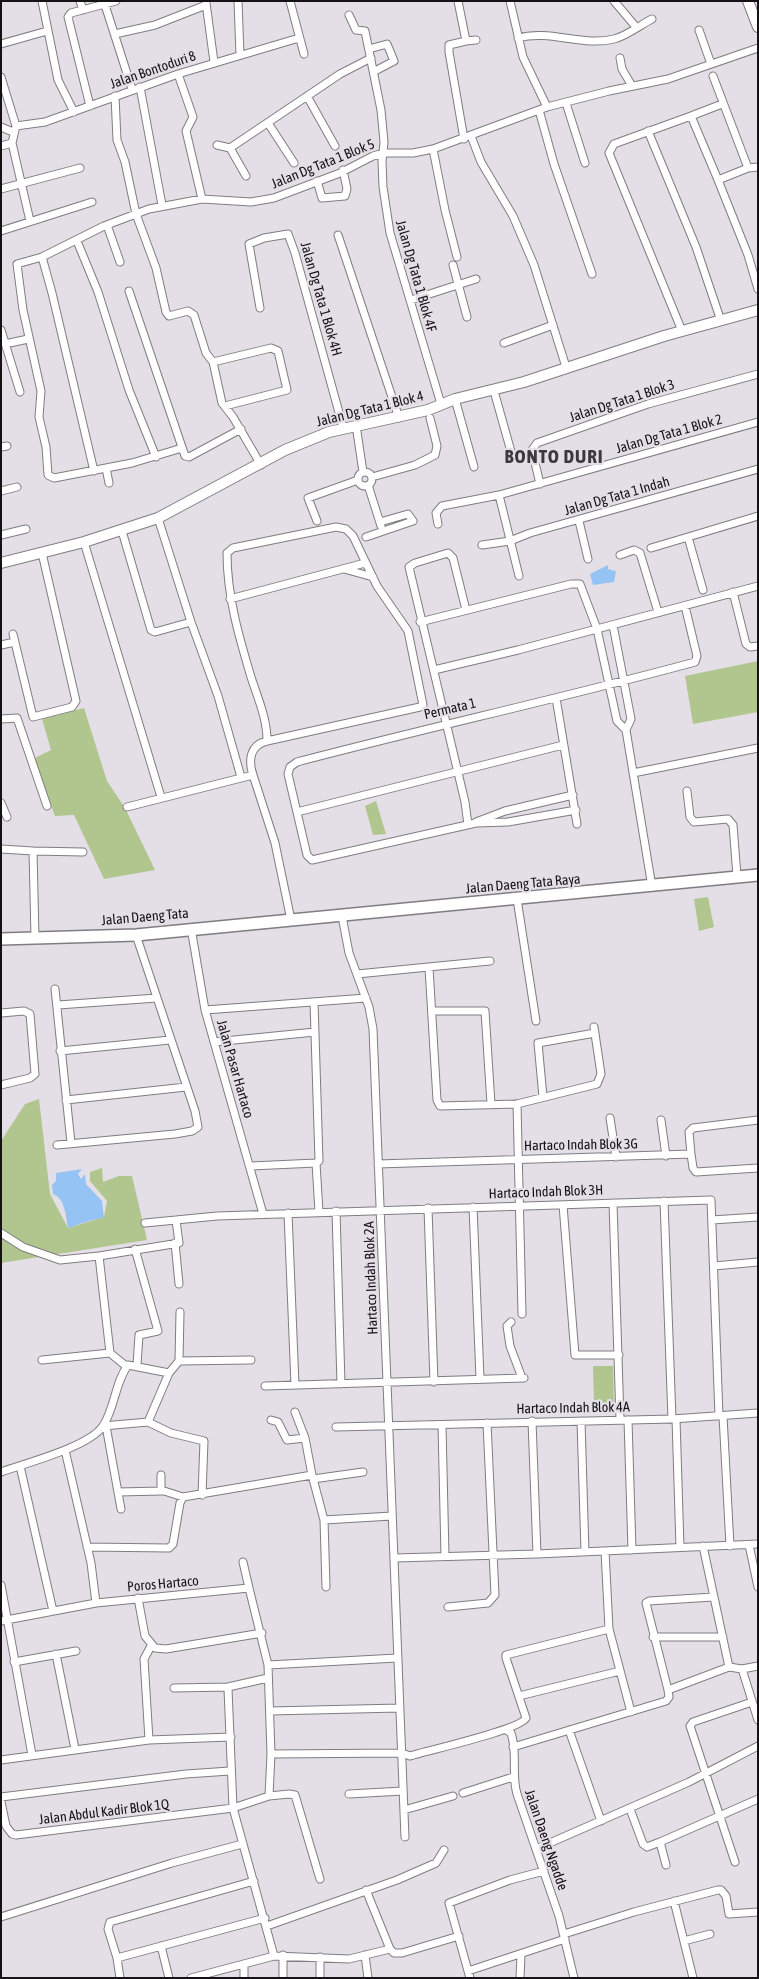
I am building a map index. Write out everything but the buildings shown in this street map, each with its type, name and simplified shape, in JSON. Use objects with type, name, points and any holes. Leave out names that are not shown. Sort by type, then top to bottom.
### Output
[{"type":"main road","name":"Jalan Daeng Tata Raya","points":[[291,920],[652,887],[758,875]]},
{"type":"main road","name":"Jalan Daeng Tata","points":[[1,939],[136,935],[191,928],[291,920]]},
{"type":"street","points":[[42,1],[58,80],[74,112]]},
{"type":"street","points":[[80,1],[83,10]]},
{"type":"street","points":[[90,106],[68,17],[72,13],[116,1]]},
{"type":"street","points":[[238,1],[240,55]]},
{"type":"street","points":[[290,1],[304,54]]},
{"type":"street","points":[[458,1],[466,41]]},
{"type":"street","points":[[510,1],[518,38],[543,109],[554,164],[592,274]]},
{"type":"street","points":[[614,1],[636,27]]},
{"type":"street","points":[[748,1],[758,27]]},
{"type":"street","points":[[115,34],[155,25],[206,3],[214,62]]},
{"type":"street","points":[[105,5],[136,88],[162,205]]},
{"type":"street","name":"Jalan Dg Tata 1 Blok 4F","points":[[349,15],[356,30],[364,31],[369,49],[382,118],[384,153],[382,176],[387,220],[441,404]]},
{"type":"street","points":[[518,38],[538,34],[606,40],[620,37],[652,19]]},
{"type":"street","points":[[699,30],[711,64]]},
{"type":"street","points":[[1,44],[47,31]]},
{"type":"street","name":"Jalan Bontoduri 8","points":[[15,129],[45,122],[136,88],[214,62],[299,38]]},
{"type":"street","points":[[476,40],[449,45],[450,70],[468,138],[512,216],[534,265],[566,367]]},
{"type":"street","points":[[369,49],[387,44],[394,61],[374,71]]},
{"type":"street","name":"Jalan Dg Tata 1 Blok 5","points":[[28,338],[16,265],[19,262],[42,257],[107,225],[162,205],[202,199],[243,202],[261,201],[317,181],[364,159],[384,153],[413,153],[433,149],[468,138],[543,109],[632,86],[668,79],[758,48]]},
{"type":"street","points":[[217,145],[230,148],[349,68],[371,58]]},
{"type":"street","points":[[620,58],[622,69],[632,86]]},
{"type":"street","points":[[178,74],[193,117],[186,131],[202,199]]},
{"type":"street","points":[[713,76],[722,104],[748,168]]},
{"type":"street","points":[[1,77],[15,129],[12,143],[30,220]]},
{"type":"street","points":[[115,96],[117,140],[125,162],[136,214],[156,268],[166,312],[169,316],[188,311],[192,312],[206,353],[214,362],[220,398],[261,464]]},
{"type":"street","points":[[307,96],[335,146]]},
{"type":"street","points":[[566,103],[585,162]]},
{"type":"street","points":[[682,331],[609,153],[614,144],[722,104]]},
{"type":"street","points":[[691,116],[748,255],[758,289]]},
{"type":"street","points":[[268,123],[294,163]]},
{"type":"street","points":[[1,127],[15,129]]},
{"type":"street","points":[[648,131],[696,247],[721,321]]},
{"type":"street","points":[[1,146],[12,143]]},
{"type":"street","points":[[230,148],[246,176]]},
{"type":"street","points":[[433,149],[444,210],[457,257]]},
{"type":"street","points":[[718,180],[748,168],[758,167]]},
{"type":"street","points":[[1,189],[80,168]]},
{"type":"street","points":[[317,181],[322,198],[345,196],[347,189],[343,170]]},
{"type":"street","points":[[1,232],[30,220],[92,202]]},
{"type":"street","points":[[107,225],[120,262]]},
{"type":"street","name":"Jalan Dg Tata 1 Blok 4H","points":[[260,308],[249,244],[264,238],[288,234],[341,416],[348,426],[362,472]]},
{"type":"street","points":[[338,235],[400,418]]},
{"type":"street","points":[[77,241],[98,292],[129,390],[156,457]]},
{"type":"street","points":[[42,257],[94,471]]},
{"type":"street","points":[[453,265],[467,316]]},
{"type":"street","points":[[411,300],[476,279]]},
{"type":"street","points":[[129,292],[185,456],[189,456],[240,429]]},
{"type":"street","name":"Jalan Dg Tata 1 Blok 4","points":[[1,563],[84,542],[158,518],[310,439],[348,426],[400,418],[455,399],[494,390],[682,331],[758,310]]},
{"type":"street","points":[[504,343],[553,325]]},
{"type":"street","points":[[1,330],[20,392]]},
{"type":"street","points":[[4,342],[28,338],[41,391],[39,417],[46,447],[47,471],[50,477],[94,471],[156,457],[182,448]]},
{"type":"street","points":[[214,362],[274,347],[278,351],[288,392],[225,406]]},
{"type":"street","name":"Jalan Dg Tata 1 Blok 3","points":[[540,484],[532,450],[537,443],[648,404],[758,374]]},
{"type":"street","points":[[494,390],[512,455]]},
{"type":"street","points":[[455,399],[474,467]]},
{"type":"street","points":[[383,531],[368,485],[372,477],[415,465],[434,455],[437,446],[430,418]]},
{"type":"street","name":"Jalan Dg Tata 1 Blok 2","points":[[438,524],[436,512],[442,506],[499,495],[758,422]]},
{"type":"street","points":[[106,468],[109,484]]},
{"type":"street","name":"Jalan Dg Tata 1 Indah","points":[[482,546],[510,541],[758,469]]},
{"type":"street","points":[[316,521],[308,498],[358,480],[362,472],[368,472],[372,477]]},
{"type":"street","points":[[358,480],[362,484],[368,485]]},
{"type":"street","points":[[1,491],[16,487]]},
{"type":"street","points":[[499,495],[519,576]]},
{"type":"street","points":[[366,537],[411,522],[410,514],[380,522]]},
{"type":"street","points":[[651,548],[758,516]]},
{"type":"street","points":[[158,518],[191,622],[218,696],[241,777]]},
{"type":"street","points":[[579,521],[588,560]]},
{"type":"street","points":[[267,741],[265,719],[239,636],[230,600],[226,556],[228,551],[233,548],[342,528],[353,536],[381,593],[408,632],[423,705],[267,741],[257,746],[251,754],[249,760],[275,843],[291,920]]},
{"type":"street","points":[[1,535],[26,529]]},
{"type":"street","points":[[122,531],[151,630],[155,632],[191,622]]},
{"type":"street","points":[[688,538],[703,590]]},
{"type":"street","points":[[84,542],[161,797]]},
{"type":"street","points":[[620,555],[634,550],[640,553],[658,612]]},
{"type":"street","points":[[1,645],[14,638],[33,716],[72,707],[76,701],[42,553]]},
{"type":"street","points":[[466,610],[453,558],[448,553],[415,563],[409,567],[420,622],[434,670],[470,824]]},
{"type":"street","points":[[230,600],[365,563]]},
{"type":"street","points":[[344,568],[373,577]]},
{"type":"street","points":[[420,622],[576,583],[582,587],[597,629],[617,721],[626,730]]},
{"type":"street","points":[[434,670],[758,586]]},
{"type":"street","points":[[733,592],[746,644],[750,647],[758,646]]},
{"type":"street","name":"Permata 1","points":[[297,812],[288,774],[290,767],[297,762],[445,723],[556,698],[696,662],[698,656],[686,606]]},
{"type":"street","points":[[613,625],[631,719],[626,730],[652,887]]},
{"type":"street","points":[[556,698],[577,824]]},
{"type":"street","points":[[1,719],[16,718],[46,806]]},
{"type":"street","points":[[563,744],[297,812],[307,855],[310,859],[315,860],[382,842],[470,824],[508,822],[576,810]]},
{"type":"street","points":[[633,773],[758,748]]},
{"type":"street","points":[[128,807],[161,797],[253,775]]},
{"type":"street","points":[[687,791],[690,817],[694,822],[722,818],[728,819],[733,825],[737,876]]},
{"type":"street","points":[[470,824],[505,811],[573,795]]},
{"type":"street","points":[[1,803],[7,817]]},
{"type":"street","points":[[1,849],[83,852]]},
{"type":"street","points":[[33,851],[35,938]]},
{"type":"street","points":[[517,899],[536,1021]]},
{"type":"street","name":"Hartaco Indah Blok 2A","points":[[342,916],[346,944],[366,998],[373,1029],[405,1837]]},
{"type":"street","name":"Jalan Pasar Hartaco","points":[[191,928],[204,1010],[251,1166],[262,1214]]},
{"type":"street","points":[[57,1145],[192,1132],[198,1128],[198,1122],[136,935]]},
{"type":"street","points":[[357,974],[490,961]]},
{"type":"street","points":[[429,968],[439,1105],[517,1104],[597,1084],[600,1081],[601,1074],[595,1030],[538,1042],[543,1097]]},
{"type":"street","points":[[55,989],[71,1143]]},
{"type":"street","points":[[58,1006],[157,998]]},
{"type":"street","points":[[204,1010],[366,998]]},
{"type":"street","points":[[314,1002],[319,1160],[316,1163],[319,1212]]},
{"type":"street","points":[[1,1013],[24,1011],[30,1014],[35,1074],[30,1078],[1,1085]]},
{"type":"street","points":[[433,1011],[486,1011],[491,1104]]},
{"type":"street","points":[[214,1042],[315,1032]]},
{"type":"street","points":[[60,1051],[170,1040]]},
{"type":"street","points":[[66,1100],[186,1087]]},
{"type":"street","points":[[517,1104],[522,1314]]},
{"type":"street","points":[[610,1118],[616,1157]]},
{"type":"street","points":[[661,1120],[666,1156]]},
{"type":"street","points":[[758,1120],[693,1128],[689,1132],[693,1168],[696,1172],[758,1168]]},
{"type":"street","name":"Hartaco Indah Blok 3G","points":[[378,1164],[692,1154]]},
{"type":"street","points":[[251,1166],[316,1163]]},
{"type":"street","name":"Hartaco Indah Blok 3H","points":[[144,1223],[244,1215],[381,1209],[712,1200],[712,1220]]},
{"type":"street","points":[[664,1201],[680,1547]]},
{"type":"street","points":[[613,1203],[620,1420]]},
{"type":"street","points":[[563,1205],[575,1355],[619,1355]]},
{"type":"street","points":[[473,1207],[480,1378]]},
{"type":"street","points":[[428,1208],[434,1382]]},
{"type":"street","points":[[336,1211],[341,1384]]},
{"type":"street","points":[[288,1214],[295,1385]]},
{"type":"street","points":[[730,1546],[721,1416],[712,1220],[758,1217]]},
{"type":"street","points":[[1,1233],[22,1247],[60,1260],[99,1256],[179,1242],[176,1220]]},
{"type":"street","points":[[175,1243],[179,1284]]},
{"type":"street","points":[[135,1249],[158,1332],[139,1335],[137,1365]]},
{"type":"street","points":[[99,1256],[110,1353],[126,1366],[137,1365],[169,1373]]},
{"type":"street","points":[[714,1266],[758,1262]]},
{"type":"street","points":[[148,1422],[169,1373],[180,1361],[180,1312]]},
{"type":"street","points":[[265,1386],[523,1378],[508,1336],[507,1326],[511,1322]]},
{"type":"street","points":[[42,1360],[110,1353]]},
{"type":"street","points":[[180,1361],[251,1360]]},
{"type":"street","points":[[1,1472],[64,1450],[93,1435],[104,1426],[126,1366]]},
{"type":"street","points":[[295,1412],[305,1438],[324,1520],[326,1587]]},
{"type":"street","name":"Hartaco Indah Blok 4A","points":[[336,1427],[442,1426],[532,1421],[674,1419],[758,1413]]},
{"type":"street","points":[[271,1420],[278,1422],[288,1440],[305,1438]]},
{"type":"street","points":[[628,1420],[632,1550]]},
{"type":"street","points":[[532,1421],[537,1554]]},
{"type":"street","points":[[580,1421],[585,1552]]},
{"type":"street","points":[[104,1426],[148,1422],[170,1433],[204,1441],[202,1495]]},
{"type":"street","points":[[448,1607],[488,1603],[494,1598],[487,1423]]},
{"type":"street","points":[[104,1426],[121,1509]]},
{"type":"street","points":[[442,1426],[445,1556]]},
{"type":"street","points":[[64,1450],[87,1547],[96,1603]]},
{"type":"street","points":[[20,1466],[53,1611]]},
{"type":"street","points":[[118,1492],[162,1491],[183,1497],[313,1477],[363,1472]]},
{"type":"street","points":[[161,1475],[160,1488],[162,1491]]},
{"type":"street","points":[[87,1547],[172,1547],[183,1497]]},
{"type":"street","points":[[324,1520],[392,1516]]},
{"type":"street","points":[[395,1558],[537,1554],[703,1546],[749,1546],[758,1544]]},
{"type":"street","points":[[703,1546],[729,1667]]},
{"type":"street","points":[[749,1546],[758,1587]]},
{"type":"street","points":[[605,1551],[609,1629],[632,1712]]},
{"type":"street","points":[[243,1562],[262,1633],[268,1665],[271,1754],[269,1796]]},
{"type":"street","points":[[1,1585],[4,1620],[32,1755]]},
{"type":"street","name":"Poros Hartaco","points":[[4,1620],[96,1603],[249,1588]]},
{"type":"street","points":[[513,1747],[664,1703],[669,1697],[668,1690],[653,1637],[646,1603],[649,1601],[713,1596]]},
{"type":"street","points":[[138,1598],[145,1636],[151,1646],[155,1648],[166,1649],[262,1633]]},
{"type":"street","points":[[271,1754],[402,1753],[410,1756],[506,1730],[526,1719],[506,1655],[609,1629]]},
{"type":"street","points":[[653,1637],[723,1637]]},
{"type":"street","points":[[149,1740],[144,1659],[151,1646]]},
{"type":"street","points":[[14,1662],[76,1651]]},
{"type":"street","points":[[56,1654],[75,1749]]},
{"type":"street","points":[[268,1665],[397,1658]]},
{"type":"street","points":[[668,1690],[729,1667],[758,1666]]},
{"type":"street","points":[[742,1668],[758,1720]]},
{"type":"street","points":[[519,1696],[620,1671]]},
{"type":"street","points":[[174,1688],[228,1687],[268,1678]]},
{"type":"street","points":[[228,1687],[233,1808],[242,1844],[268,1926],[274,1956]]},
{"type":"street","points":[[735,1862],[705,1774],[691,1725],[752,1702]]},
{"type":"street","points":[[270,1711],[400,1708]]},
{"type":"street","name":"Jalan Daeng Ngadde","points":[[506,1730],[511,1733],[513,1777],[516,1794],[565,1936],[574,1978]]},
{"type":"street","points":[[569,1730],[601,1821]]},
{"type":"street","points":[[1,1760],[149,1740],[230,1737]]},
{"type":"street","points":[[536,1849],[630,1809],[705,1774],[758,1746]]},
{"type":"street","points":[[1,1797],[186,1774],[230,1771]]},
{"type":"street","points":[[463,1793],[513,1777]]},
{"type":"street","points":[[350,1794],[403,1791]]},
{"type":"street","name":"Jalan Abdul Kadir Blok 1Q","points":[[1,1802],[8,1831],[16,1835],[233,1808],[269,1796],[289,1794],[295,1796],[320,1879]]},
{"type":"street","points":[[404,1810],[453,1796]]},
{"type":"street","points":[[630,1809],[644,1846],[650,1846],[758,1798]]},
{"type":"street","points":[[660,1842],[666,1865]]},
{"type":"street","points":[[1,1917],[172,1863],[242,1844]]},
{"type":"street","points":[[268,1926],[397,1880],[436,1863],[444,1850]]},
{"type":"street","points":[[544,1872],[510,1880],[450,1902],[469,1974],[565,1936],[674,1901],[721,1890],[726,1896],[729,1914],[758,1912]]},
{"type":"street","points":[[120,1978],[117,1958],[108,1929],[109,1924],[254,1881]]},
{"type":"street","points":[[366,1890],[390,1949],[394,1953],[402,1953],[459,1936]]},
{"type":"street","points":[[674,1901],[693,1978]]},
{"type":"street","points":[[117,1958],[265,1918]]},
{"type":"street","points":[[684,1941],[710,1934]]},
{"type":"street","points":[[161,1946],[169,1978]]},
{"type":"street","points":[[191,1978],[205,1976],[274,1956],[349,1959],[390,1949]]},
{"type":"street","points":[[283,1955],[283,1978]]},
{"type":"street","points":[[365,1955],[368,1978]]},
{"type":"street","points":[[520,1955],[520,1978]]},
{"type":"street","points":[[320,1957],[320,1978]]},
{"type":"street","points":[[244,1964],[244,1978]]},
{"type":"green space","points":[[758,661],[758,712],[693,724],[685,676]]},
{"type":"green space","points":[[84,708],[107,781],[125,808],[155,870],[104,879],[74,815],[55,816],[33,759],[51,750],[42,719]]},
{"type":"green space","points":[[376,801],[386,834],[373,835],[365,806]]},
{"type":"green space","points":[[708,897],[714,927],[699,931],[694,899]]},
{"type":"green space","points":[[39,1099],[50,1194],[68,1228],[104,1217],[107,1201],[90,1181],[90,1172],[102,1168],[103,1182],[119,1176],[132,1176],[147,1240],[1,1263],[1,1141],[25,1104]]},
{"type":"green space","points":[[593,1366],[613,1366],[614,1407],[594,1407]]},
{"type":"water","points":[[608,565],[608,569],[616,571],[614,582],[593,585],[590,574]]},
{"type":"water","points":[[82,1169],[78,1174],[81,1179],[85,1174],[86,1184],[102,1201],[104,1218],[68,1228],[66,1213],[60,1199],[53,1194],[52,1185],[56,1181],[56,1173]]},
{"type":"district","name":"BONTO DURI","points":[[554,457]]}]
